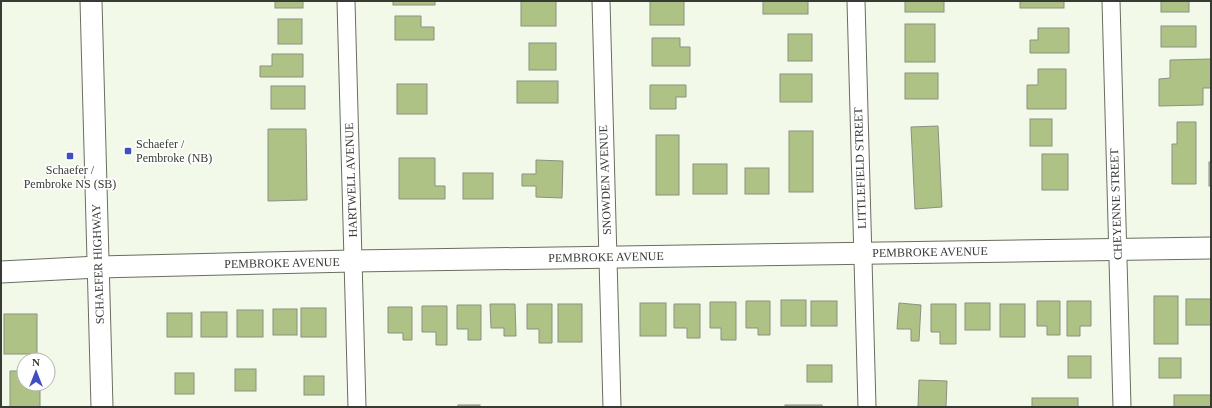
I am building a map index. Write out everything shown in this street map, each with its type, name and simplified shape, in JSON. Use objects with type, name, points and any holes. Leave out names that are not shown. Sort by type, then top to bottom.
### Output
[{"type":"street","name":"SCHAEFER HIGHWAY","points":[[91,1],[102,407]]},
{"type":"street","name":"HARTWELL AVENUE","points":[[346,1],[357,407]]},
{"type":"street","name":"SNOWDEN AVENUE","points":[[601,1],[612,407]]},
{"type":"street","name":"LITTLEFIELD STREET","points":[[856,1],[867,407]]},
{"type":"street","name":"CHEYENNE STREET","points":[[1110,1],[1122,407]]},
{"type":"street","name":"PEMBROKE AVENUE","points":[[1,272],[98,267],[608,257],[1211,248]]},
{"type":"building","points":[[275,1],[303,1],[303,8],[275,8]]},
{"type":"building","points":[[393,1],[435,1],[435,5],[393,5]]},
{"type":"building","points":[[521,1],[556,1],[556,26],[521,26]]},
{"type":"building","points":[[650,1],[684,1],[684,25],[650,25]]},
{"type":"building","points":[[763,1],[808,1],[808,14],[763,14]]},
{"type":"building","points":[[905,1],[944,1],[944,12],[905,12]]},
{"type":"building","points":[[1020,1],[1064,1],[1064,8],[1020,8]]},
{"type":"building","points":[[1161,1],[1189,1],[1189,12],[1161,12]]},
{"type":"building","points":[[395,16],[421,16],[421,27],[434,27],[434,40],[395,40]]},
{"type":"building","points":[[278,19],[302,19],[302,44],[278,44]]},
{"type":"building","points":[[905,24],[935,24],[935,62],[905,62]]},
{"type":"building","points":[[1161,26],[1196,26],[1196,47],[1161,47]]},
{"type":"building","points":[[1038,28],[1069,28],[1069,53],[1030,53],[1030,40],[1038,40]]},
{"type":"building","points":[[788,34],[812,34],[812,61],[788,61]]},
{"type":"building","points":[[652,38],[680,38],[680,47],[690,47],[690,66],[652,66]]},
{"type":"building","points":[[529,43],[556,43],[556,70],[529,70]]},
{"type":"building","points":[[272,54],[303,54],[303,77],[260,77],[260,66],[272,66]]},
{"type":"building","points":[[1211,59],[1211,88],[1203,88],[1203,105],[1159,106],[1159,79],[1170,78],[1170,60]]},
{"type":"building","points":[[1038,69],[1066,69],[1066,109],[1027,109],[1027,85],[1038,85]]},
{"type":"building","points":[[905,73],[938,73],[938,99],[905,99]]},
{"type":"building","points":[[780,74],[812,74],[812,102],[780,102]]},
{"type":"building","points":[[517,81],[558,81],[558,103],[517,103]]},
{"type":"building","points":[[397,84],[427,84],[427,114],[397,114]]},
{"type":"building","points":[[650,85],[686,85],[686,97],[676,97],[676,109],[650,109]]},
{"type":"building","points":[[271,86],[305,86],[305,109],[271,109]]},
{"type":"building","points":[[1030,119],[1052,119],[1052,146],[1030,146]]},
{"type":"building","points":[[1177,122],[1196,122],[1196,184],[1172,184],[1172,144],[1177,144]]},
{"type":"building","points":[[938,126],[942,207],[915,209],[911,127]]},
{"type":"building","points":[[268,129],[306,129],[307,200],[268,201]]},
{"type":"building","points":[[789,131],[813,131],[813,192],[789,192]]},
{"type":"building","points":[[656,135],[679,135],[679,195],[656,195]]},
{"type":"building","points":[[1042,154],[1068,154],[1068,190],[1042,190]]},
{"type":"building","points":[[399,158],[435,158],[435,186],[445,186],[445,199],[399,199]]},
{"type":"building","points":[[536,160],[563,161],[562,198],[536,197],[536,186],[522,186],[522,174],[536,174]]},
{"type":"building","points":[[1209,162],[1211,162],[1211,186],[1209,186]]},
{"type":"building","points":[[693,164],[727,164],[727,194],[693,194]]},
{"type":"building","points":[[745,168],[769,168],[769,194],[745,194]]},
{"type":"building","points":[[463,173],[493,173],[493,199],[463,199]]},
{"type":"building","points":[[1154,296],[1178,296],[1178,344],[1154,344]]},
{"type":"building","points":[[1186,299],[1211,299],[1211,325],[1186,325]]},
{"type":"building","points":[[781,300],[806,300],[806,326],[781,326]]},
{"type":"building","points":[[746,301],[770,301],[770,335],[758,335],[758,328],[746,328]]},
{"type":"building","points":[[811,301],[837,301],[837,326],[811,326]]},
{"type":"building","points":[[1037,301],[1060,301],[1060,335],[1047,335],[1047,326],[1037,326]]},
{"type":"building","points":[[1067,301],[1091,301],[1091,326],[1080,326],[1080,336],[1067,336]]},
{"type":"building","points":[[710,302],[736,302],[736,340],[721,340],[721,328],[710,328]]},
{"type":"building","points":[[640,303],[666,303],[666,336],[640,336]]},
{"type":"building","points":[[899,303],[921,305],[919,341],[911,341],[911,329],[897,329]]},
{"type":"building","points":[[965,303],[990,303],[990,330],[965,330]]},
{"type":"building","points":[[490,304],[515,304],[516,336],[504,336],[504,328],[491,328]]},
{"type":"building","points":[[527,304],[552,304],[552,343],[539,343],[539,329],[527,329]]},
{"type":"building","points":[[558,304],[582,304],[582,342],[558,342]]},
{"type":"building","points":[[674,304],[700,304],[700,338],[687,338],[687,328],[674,328]]},
{"type":"building","points":[[931,304],[956,304],[956,344],[940,344],[940,332],[931,332]]},
{"type":"building","points":[[1000,304],[1025,304],[1025,337],[1000,337]]},
{"type":"building","points":[[457,305],[481,305],[481,340],[468,340],[468,329],[457,329]]},
{"type":"building","points":[[422,306],[447,306],[447,345],[436,345],[436,332],[422,332]]},
{"type":"building","points":[[388,307],[412,307],[412,340],[403,340],[403,333],[388,333]]},
{"type":"building","points":[[301,308],[326,308],[326,337],[301,337]]},
{"type":"building","points":[[273,309],[297,309],[297,335],[273,335]]},
{"type":"building","points":[[237,310],[263,310],[263,337],[237,337]]},
{"type":"building","points":[[201,312],[227,312],[227,337],[201,337]]},
{"type":"building","points":[[167,313],[192,313],[192,337],[167,337]]},
{"type":"building","points":[[4,314],[37,314],[37,352],[16,352],[16,354],[4,354]]},
{"type":"building","points":[[1068,356],[1091,356],[1091,378],[1068,378]]},
{"type":"building","points":[[1159,358],[1181,358],[1181,378],[1159,378]]},
{"type":"building","points":[[807,365],[832,365],[832,382],[807,382]]},
{"type":"building","points":[[235,369],[256,369],[256,391],[235,391]]},
{"type":"building","points":[[10,371],[16,371],[16,392],[40,392],[40,407],[10,407]]},
{"type":"building","points":[[175,373],[194,373],[194,394],[175,394]]},
{"type":"building","points":[[304,376],[324,376],[324,395],[304,395]]},
{"type":"building","points":[[919,380],[947,381],[946,407],[918,407]]},
{"type":"building","points":[[1174,395],[1211,395],[1211,407],[1174,407]]},
{"type":"building","points":[[1032,398],[1078,398],[1078,407],[1032,407]]},
{"type":"building","points":[[458,405],[480,405],[480,407],[458,407]]},
{"type":"building","points":[[785,405],[822,405],[822,407],[785,407]]},
{"type":"place","name":"Schaefer / Pembroke (NB)","points":[[128,151]]},
{"type":"place","name":"Schaefer / Pembroke NS (SB)","points":[[70,156]]}]
